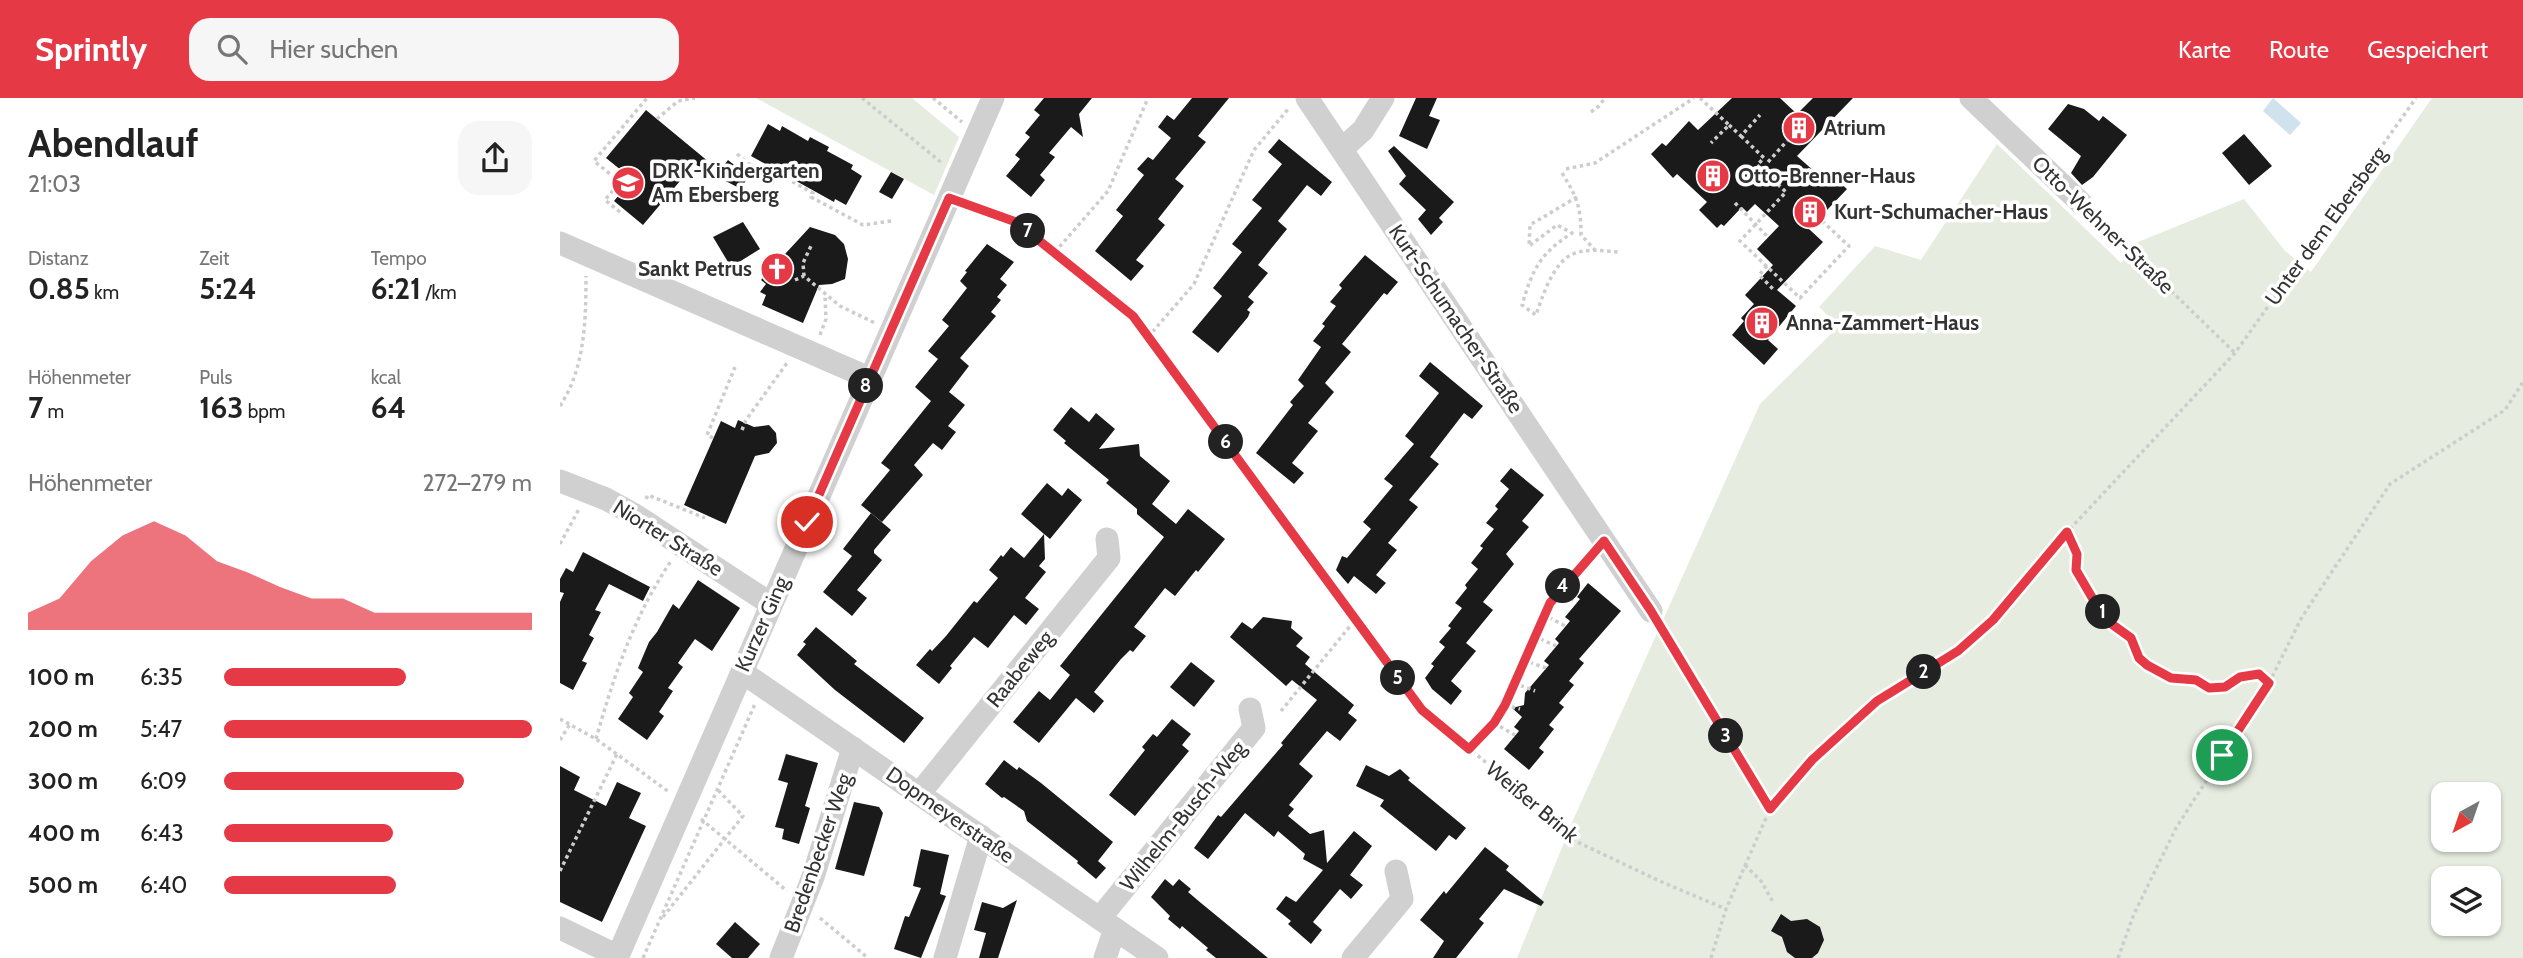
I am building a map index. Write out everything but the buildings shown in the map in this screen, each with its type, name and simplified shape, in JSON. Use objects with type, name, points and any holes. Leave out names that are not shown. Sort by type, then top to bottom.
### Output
[{"type":"street","name":"Kurzer Ging","points":[[617,957],[993,98]]},
{"type":"street","points":[[1342,149],[1363,130],[1383,98]]},
{"type":"street","name":"Otto-Wehner-Straße","points":[[1971,98],[2081,203]]},
{"type":"street","name":"Kurt-Schumacher-Straße","points":[[1302,99],[1342,149],[1651,611]]},
{"type":"street","points":[[560,243],[869,378]]},
{"type":"street","name":"Niorter Straße","points":[[560,481],[606,499],[635,515],[771,604]]},
{"type":"street","name":"Raabeweg","points":[[919,794],[1110,558],[1107,539]]},
{"type":"street","name":"Dopmeyerstraße","points":[[742,672],[1157,958]]},
{"type":"street","name":"Wilhelm-Busch-Weg","points":[[1107,924],[1254,728],[1250,709]]},
{"type":"street","name":"Bredenbecker Weg","points":[[781,958],[813,877],[853,748]]},
{"type":"street","points":[[945,958],[981,836]]},
{"type":"street","points":[[1353,958],[1402,899],[1396,871]]},
{"type":"street","points":[[1105,958],[1107,924]]},
{"type":"street","points":[[560,928],[617,957]]},
{"type":"path","points":[[620,212],[605,200],[620,182],[594,161],[647,98]]},
{"type":"path","points":[[657,119],[669,107],[686,98],[695,98]]},
{"type":"path","points":[[933,98],[966,126]]},
{"type":"path","points":[[1055,252],[1108,191],[1148,98]]},
{"type":"path","points":[[1591,112],[1600,106],[1605,98]]},
{"type":"path","points":[[1595,250],[1581,235],[1581,214],[1577,197],[1564,171],[1595,163],[1694,98]]},
{"type":"path","points":[[1700,98],[1769,163],[1787,141]]},
{"type":"path","name":"Unter dem Ebersberg","points":[[1711,958],[1726,909],[1770,809],[1812,760],[1877,701],[1958,651],[1993,620],[2067,532],[2235,353],[2416,98]]},
{"type":"path","points":[[865,99],[958,176]]},
{"type":"path","points":[[1148,337],[1194,284],[1254,150],[1302,99]]},
{"type":"path","points":[[1741,136],[1760,115]]},
{"type":"path","points":[[1711,143],[1729,125]]},
{"type":"path","points":[[737,154],[755,169],[782,176],[813,193],[811,197],[863,225],[891,222]]},
{"type":"path","points":[[1764,158],[1757,165],[1786,192],[1740,241],[1800,298],[1849,246],[1819,218]]},
{"type":"path","points":[[1577,197],[1530,225],[1529,246],[1557,225],[1572,233],[1550,248],[1531,277],[1522,305],[1536,315],[1548,280],[1571,254],[1595,250],[1618,252]]},
{"type":"path","name":"Weißer Brink","points":[[949,198],[1016,222],[1133,316],[1422,710],[1555,819],[1575,841],[1726,909]]},
{"type":"path","points":[[1735,203],[1768,237]]},
{"type":"path","name":"Otto-Wehner-Straße","points":[[2081,203],[2235,353]]},
{"type":"path","points":[[811,246],[803,263],[804,276],[825,297],[879,325]]},
{"type":"path","points":[[1767,266],[1759,275],[1773,289]]},
{"type":"path","points":[[560,406],[569,393],[579,360],[586,316],[586,272]]},
{"type":"path","points":[[794,280],[804,276]]},
{"type":"path","points":[[817,342],[826,319],[825,297]]},
{"type":"path","points":[[742,430],[746,420],[788,361]]},
{"type":"path","points":[[713,438],[707,435],[735,367]]},
{"type":"path","points":[[2118,958],[2134,914],[2176,828],[2269,683],[2302,617],[2390,484],[2505,410],[2523,382]]},
{"type":"path","points":[[560,544],[579,509],[585,491]]},
{"type":"path","points":[[635,515],[648,495],[705,518]]},
{"type":"path","points":[[2067,532],[2077,554],[2076,570],[2082,576],[2085,589],[2113,625],[2131,638],[2139,658],[2147,665],[2171,678],[2196,680],[2209,688],[2225,687],[2240,677],[2259,674],[2269,683]]},
{"type":"path","points":[[1469,749],[1494,723],[1505,705],[1543,614],[1558,592],[1604,541]]},
{"type":"path","points":[[596,739],[611,686],[636,621],[681,545]]},
{"type":"path","points":[[1558,592],[1577,602]]},
{"type":"path","points":[[1651,611],[1770,809]]},
{"type":"path","points":[[1543,614],[1565,626]]},
{"type":"path","points":[[1281,711],[1355,620]]},
{"type":"path","points":[[1534,636],[1556,646]]},
{"type":"path","points":[[1523,660],[1546,668]]},
{"type":"path","points":[[1514,683],[1535,691]]},
{"type":"path","points":[[643,958],[763,686]]},
{"type":"path","points":[[1505,705],[1520,709]]},
{"type":"path","points":[[560,719],[596,739],[662,786]]},
{"type":"path","points":[[1494,723],[1515,735]]},
{"type":"path","points":[[560,740],[570,724]]},
{"type":"path","points":[[560,871],[617,754]]},
{"type":"path","points":[[659,921],[743,816],[717,789]]},
{"type":"path","points":[[1745,865],[1761,881],[1773,902]]},
{"type":"shaded area","points":[[756,98],[912,98],[959,137],[934,195]]},
{"type":"shaded area","points":[[2432,98],[2523,98],[2523,958],[1517,958],[1574,818],[1760,404],[1839,326],[1819,307],[1875,246],[1921,260],[1997,144],[2121,263],[2138,242],[2244,199],[2285,251],[2311,272]]},
{"type":"water","points":[[2273,98],[2301,123],[2290,135],[2263,111]]},
{"type":"place","name":"Atrium","points":[[1799,128]]},
{"type":"place","name":"Otto-Brenner-Haus","points":[[1713,176]]},
{"type":"place","name":"DRK-Kindergarten Am Ebersberg","points":[[628,183]]},
{"type":"place","name":"Kurt-Schumacher-Haus","points":[[1810,212]]},
{"type":"place","name":"Sankt Petrus","points":[[777,269]]},
{"type":"place","name":"Anna-Zammert-Haus","points":[[1762,323]]},
{"type":"route","points":[[807,522],[949,198],[1016,222],[1133,316],[1422,710],[1469,749],[1494,723],[1505,705],[1550,603],[1604,541],[1651,611],[1770,809],[1812,760],[1877,701],[1958,651],[1993,620],[2067,532],[2077,554],[2076,570],[2082,576],[2085,589],[2113,625],[2131,638],[2139,658],[2147,665],[2171,678],[2196,680],[2209,688],[2225,687],[2240,677],[2259,674],[2269,683],[2222,755]]}]
